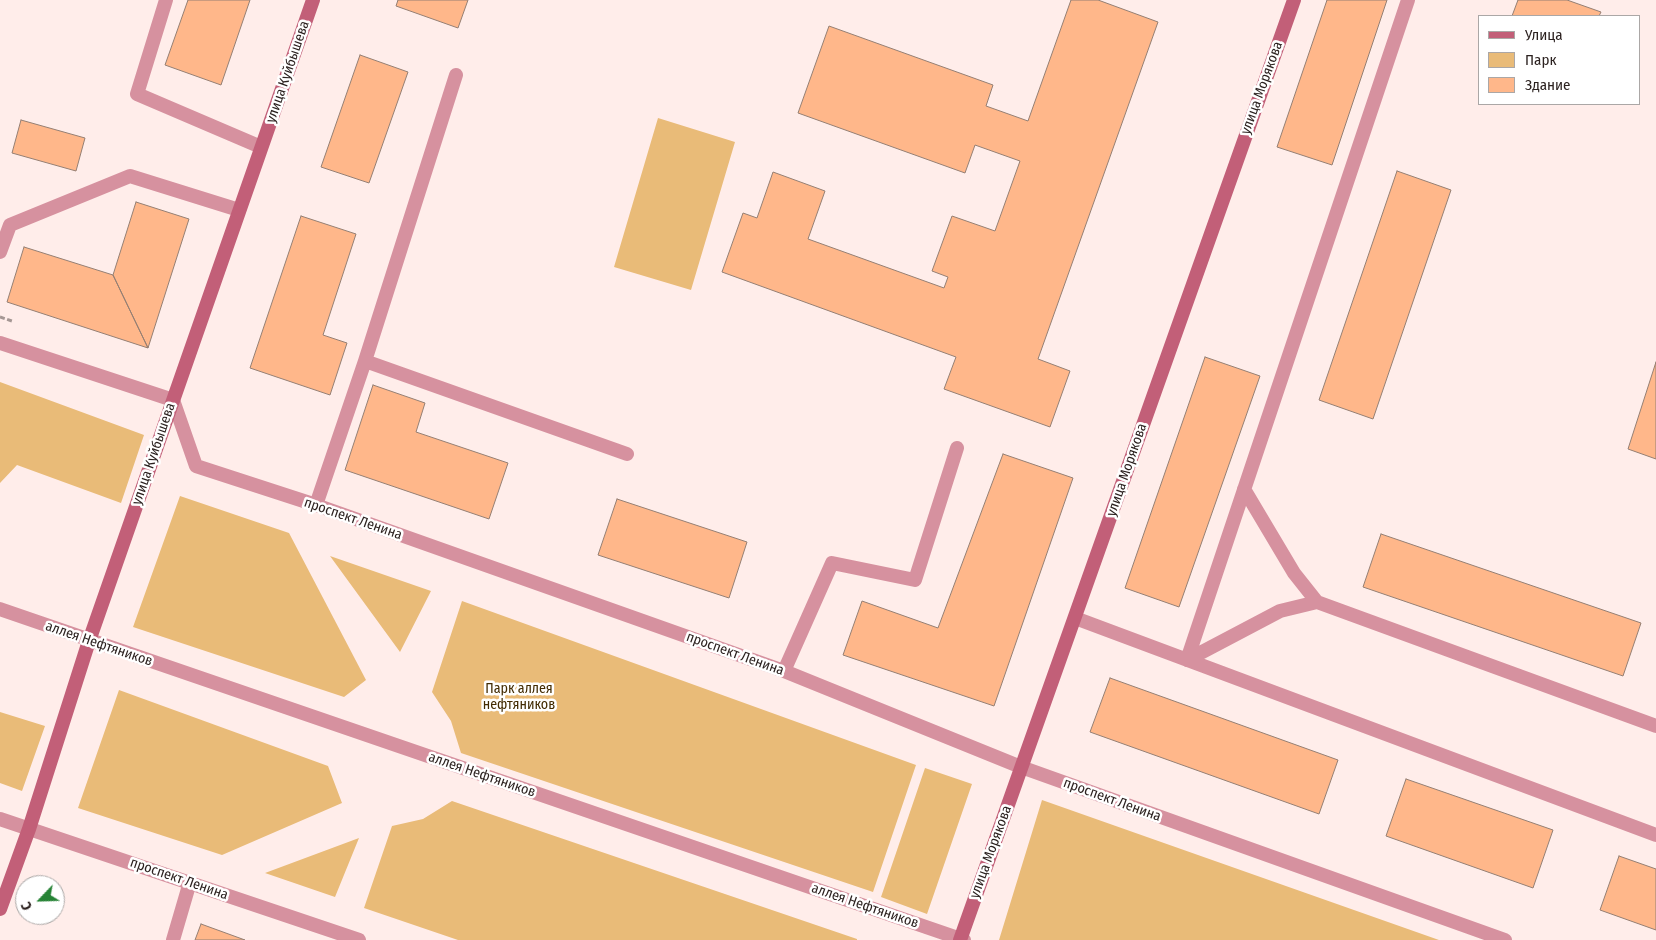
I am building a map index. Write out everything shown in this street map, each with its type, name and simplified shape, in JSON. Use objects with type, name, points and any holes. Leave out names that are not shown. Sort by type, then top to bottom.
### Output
[{"type":"main road","name":"улица Куйбышева","points":[[0,909],[29,829],[89,641],[313,0]]},
{"type":"main road","name":"улица Морякова","points":[[962,940],[1021,767],[1294,0]]},
{"type":"street","points":[[166,0],[137,94],[261,148]]},
{"type":"street","points":[[1187,660],[1408,0]]},
{"type":"street","points":[[316,506],[366,360],[456,75]]},
{"type":"street","points":[[0,252],[10,225],[130,176],[239,210]]},
{"type":"street","points":[[0,343],[173,400]]},
{"type":"street","points":[[366,360],[627,454]]},
{"type":"street","name":"проспект Ленина","points":[[173,400],[196,466],[316,506],[784,671],[1021,767],[1505,940]]},
{"type":"street","points":[[784,671],[832,564],[915,580],[957,448]]},
{"type":"street","points":[[1244,490],[1294,573],[1317,602],[1656,726]]},
{"type":"street","points":[[1187,660],[1280,611],[1317,602]]},
{"type":"street","name":"аллея Нефтяников","points":[[0,609],[962,940]]},
{"type":"street","points":[[1075,618],[1656,835]]},
{"type":"street","name":"проспект Ленина","points":[[0,819],[358,940]]},
{"type":"street","points":[[173,940],[190,882]]},
{"type":"green space","points":[[658,118],[735,142],[691,290],[614,267]]},
{"type":"green space","points":[[0,382],[144,435],[121,503],[17,465],[0,483]]},
{"type":"green space","points":[[180,496],[289,533],[366,680],[344,697],[133,627]]},
{"type":"green space","points":[[330,556],[431,591],[400,652]]},
{"type":"green space","name":"Парк аллея нефтяников","points":[[462,601],[916,765],[873,892],[461,753],[451,721],[432,692]]},
{"type":"green space","points":[[119,690],[328,766],[342,803],[222,855],[78,808]]},
{"type":"green space","points":[[0,712],[45,726],[22,791],[0,783]]},
{"type":"green space","points":[[925,768],[972,784],[927,914],[881,897]]},
{"type":"green space","points":[[1042,800],[1439,940],[999,940]]},
{"type":"green space","points":[[452,801],[857,940],[458,940],[364,908],[392,826],[423,819]]},
{"type":"green space","points":[[359,838],[335,897],[265,873]]},
{"type":"building","points":[[188,0],[250,0],[221,85],[165,65]]},
{"type":"building","points":[[398,0],[468,0],[458,28],[396,6]]},
{"type":"building","points":[[1071,0],[1098,0],[1158,22],[1038,359],[1070,371],[1050,427],[944,389],[956,357],[722,272],[743,213],[757,218],[773,172],[825,191],[808,239],[944,288],[948,277],[932,271],[952,216],[995,231],[1020,161],[975,145],[965,173],[798,113],[829,26],[993,85],[986,106],[1028,121]]},
{"type":"building","points":[[1327,0],[1387,0],[1332,165],[1277,147]]},
{"type":"building","points":[[1518,0],[1567,0],[1601,12],[1600,15],[1512,15]]},
{"type":"building","points":[[360,55],[408,72],[369,183],[321,167]]},
{"type":"building","points":[[21,120],[85,138],[76,171],[12,153]]},
{"type":"building","points":[[1397,171],[1451,190],[1373,419],[1319,400]]},
{"type":"building","points":[[136,202],[189,219],[148,348],[113,275]]},
{"type":"building","points":[[301,216],[356,234],[323,335],[347,343],[330,395],[250,368]]},
{"type":"building","points":[[24,247],[113,275],[148,348],[7,302]]},
{"type":"building","points":[[1205,357],[1260,376],[1179,607],[1125,588]]},
{"type":"building","points":[[1656,362],[1656,459],[1628,449]]},
{"type":"building","points":[[373,385],[425,403],[416,432],[508,463],[489,519],[345,470]]},
{"type":"building","points":[[1003,454],[1073,478],[994,706],[843,655],[862,601],[938,628]]},
{"type":"building","points":[[617,499],[747,542],[729,598],[598,555]]},
{"type":"building","points":[[1381,534],[1641,623],[1623,676],[1363,587]]},
{"type":"building","points":[[1110,678],[1338,760],[1319,814],[1090,732]]},
{"type":"building","points":[[1406,779],[1553,830],[1533,888],[1386,836]]},
{"type":"building","points":[[1619,856],[1656,869],[1656,930],[1600,910]]},
{"type":"building","points":[[201,924],[245,940],[195,940]]}]
